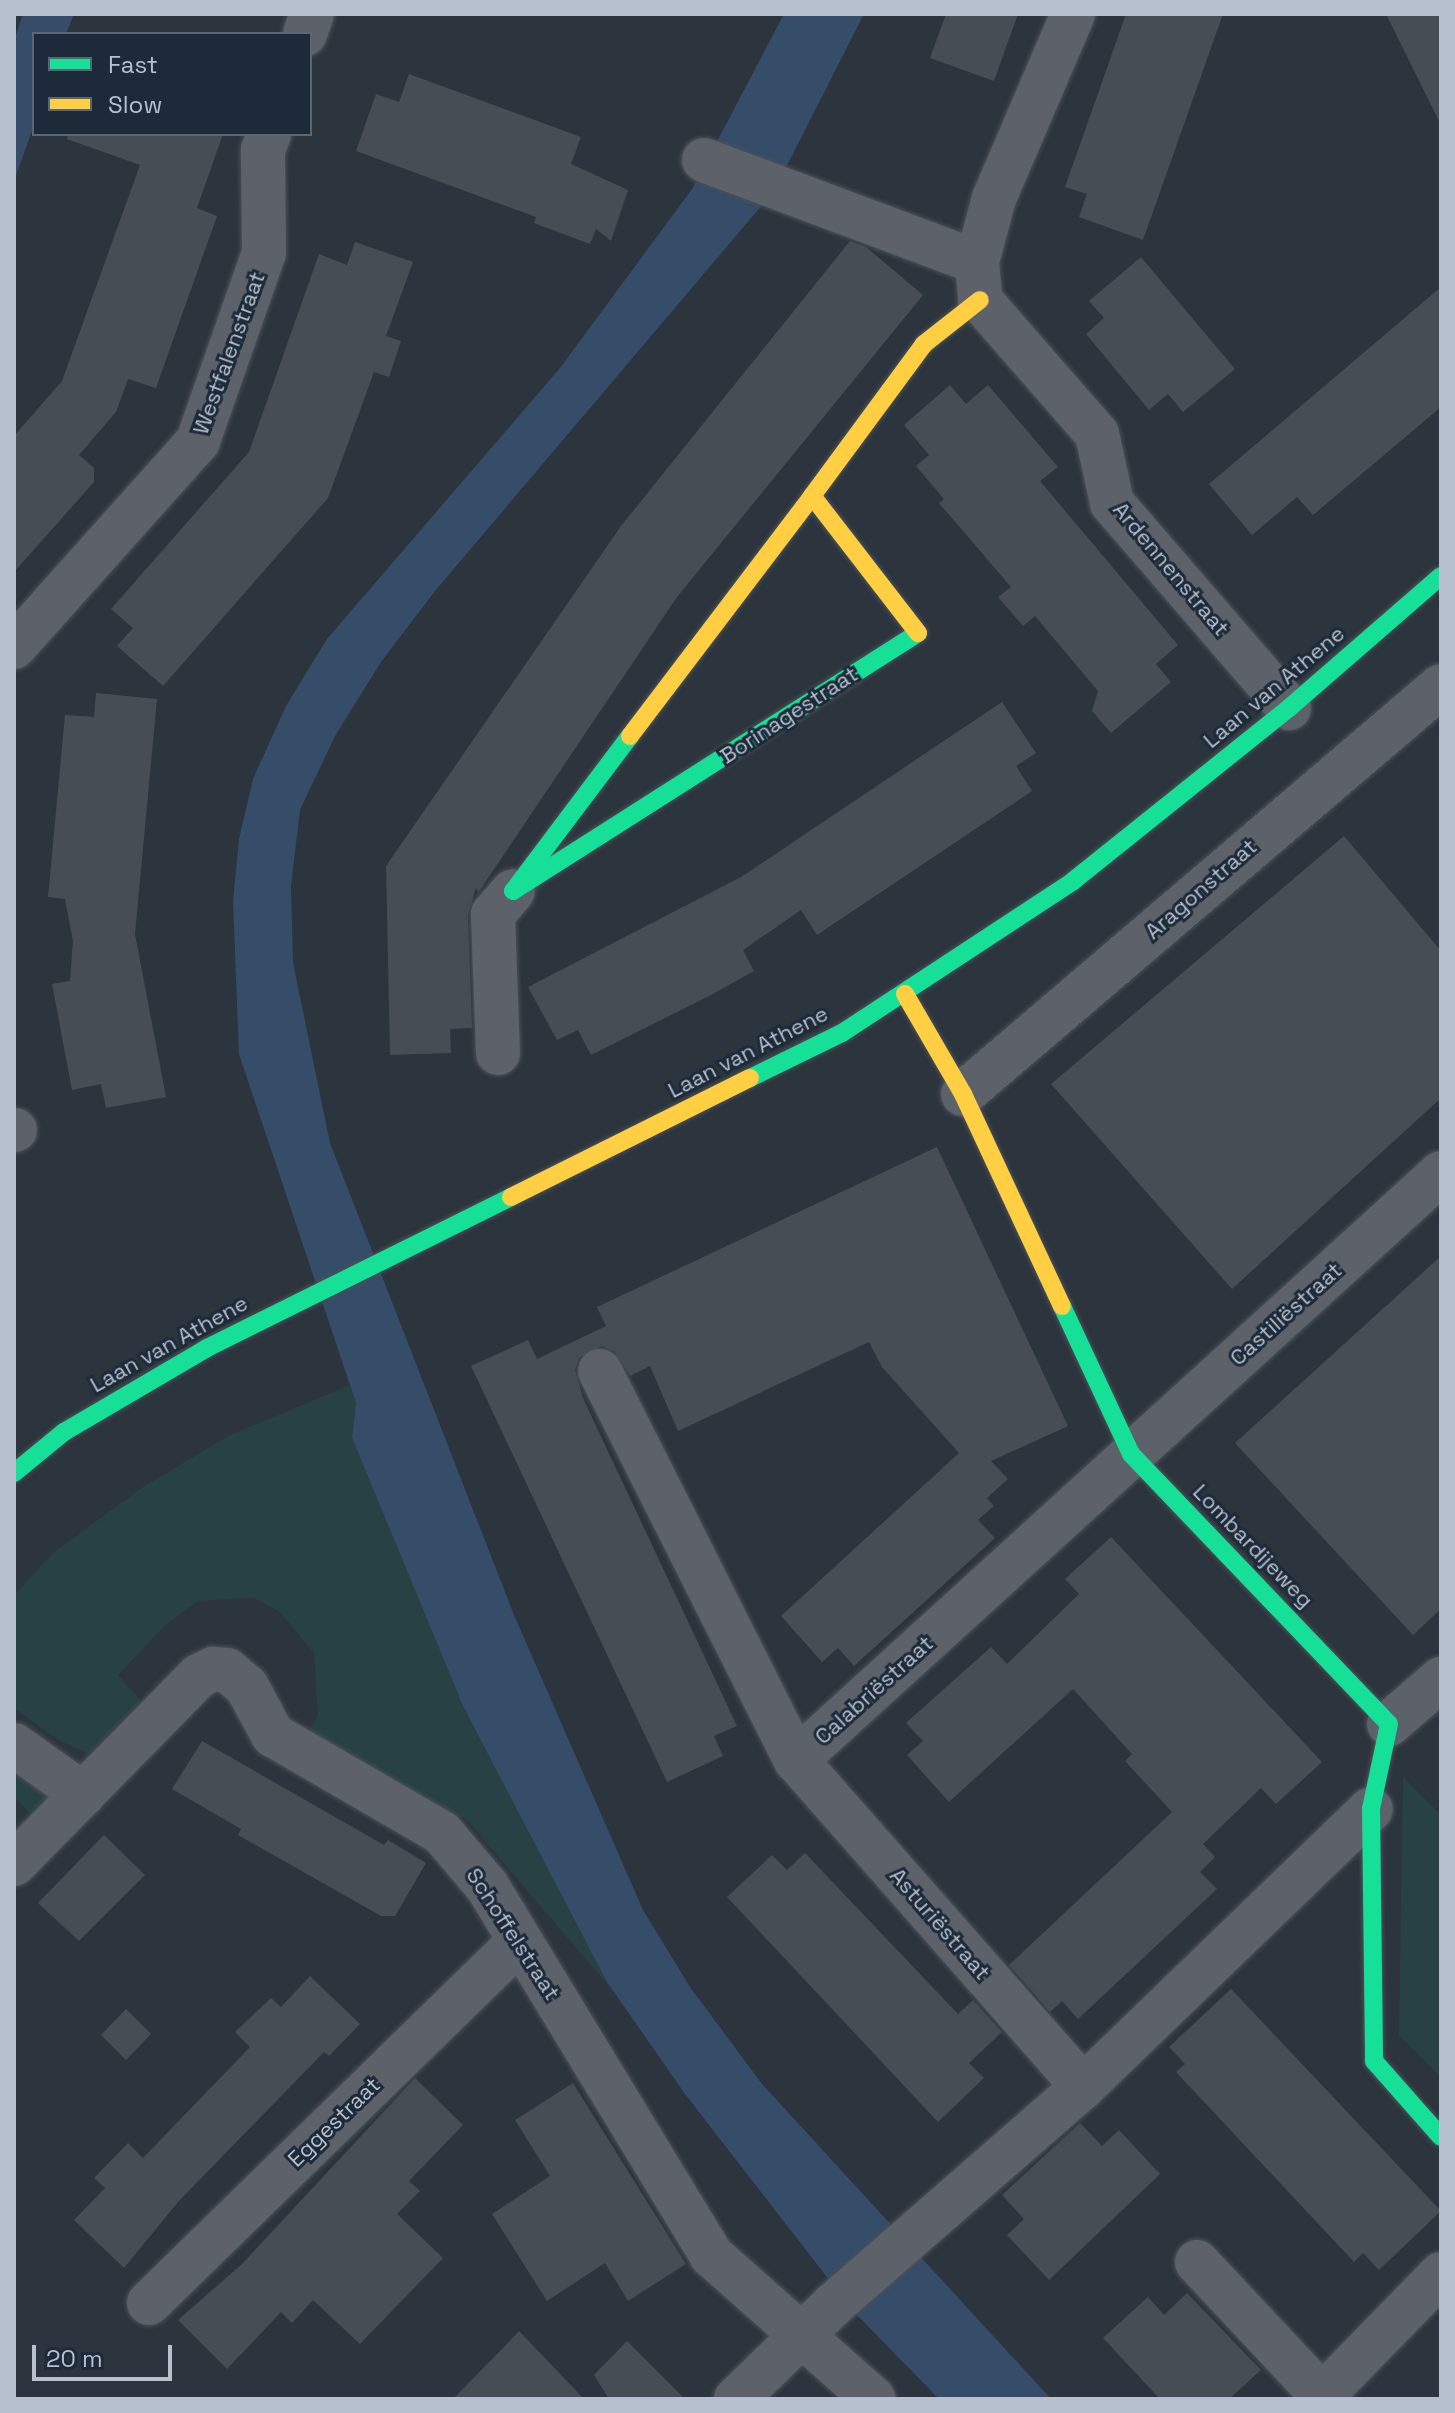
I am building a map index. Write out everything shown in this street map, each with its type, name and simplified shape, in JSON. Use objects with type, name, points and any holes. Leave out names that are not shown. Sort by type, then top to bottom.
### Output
[{"type":"street","points":[[978,281],[994,198],[1073,14]]},
{"type":"street","name":"Westfalenstraat","points":[[14,647],[198,441],[264,253],[263,150],[268,136]]},
{"type":"street","name":"Ardennenstraat","points":[[704,160],[781,187],[978,281],[1097,434],[1112,503],[1289,708]]},
{"type":"street","name":"Borinagestraat","points":[[498,1053],[493,914],[924,344],[978,281]]},
{"type":"street","name":"Borinagestraat","points":[[513,891],[918,633],[812,496]]},
{"type":"street","name":"Laan van Athene","points":[[14,1473],[121,1396],[394,1253],[842,1033],[905,994],[1073,881],[1289,708],[1441,576]]},
{"type":"street","name":"Aragonstraat","points":[[963,1094],[1441,686]]},
{"type":"street","name":"Lombardijeweg","points":[[905,994],[963,1094],[1131,1454],[1389,1724]]},
{"type":"street","name":"Castiliëstraat","points":[[1131,1454],[1441,1173]]},
{"type":"street","name":"Calabriëstraat","points":[[600,1371],[796,1760],[1131,1454]]},
{"type":"street","name":"Schoffelstraat","points":[[14,1864],[199,1676],[213,1669],[227,1670],[247,1687],[273,1735],[442,1833],[487,1886],[711,2255],[874,2399]]},
{"type":"street","points":[[1441,1679],[1389,1724],[1371,1809],[1374,2061],[1441,2137]]},
{"type":"street","points":[[14,1745],[83,1794]]},
{"type":"street","name":"Asturiëstraat","points":[[796,1760],[1083,2087]]},
{"type":"street","points":[[736,2399],[834,2304],[979,2183],[1083,2087],[1371,1809]]},
{"type":"street","name":"Eggestraat","points":[[149,2303],[520,1941]]},
{"type":"street","points":[[1197,2262],[1324,2398],[1441,2274]]},
{"type":"green space","points":[[350,1385],[356,1403],[352,1438],[463,1706],[617,1996],[466,1819],[306,1735],[318,1716],[314,1653],[280,1612],[254,1598],[198,1601],[168,1623],[118,1675],[141,1701],[89,1754],[58,1740],[14,1708],[14,1595],[53,1553],[140,1489],[228,1436]]},
{"type":"green space","points":[[14,1765],[49,1796],[32,1816],[14,1797]]},
{"type":"green space","points":[[1403,1777],[1441,1815],[1441,2077],[1399,2035]]},
{"type":"water","points":[[23,14],[74,14],[67,32],[32,32],[32,131],[14,181],[14,41]]},
{"type":"water","points":[[784,14],[864,14],[774,191],[435,591],[381,662],[335,736],[300,810],[291,886],[293,963],[330,1143],[514,1615],[643,1910],[690,1987],[762,2084],[1051,2399],[939,2399],[854,2312],[685,2094],[607,1982],[463,1706],[352,1438],[356,1403],[239,1054],[233,901],[239,839],[253,779],[286,706],[327,639],[560,368],[692,189]]},
{"type":"building","points":[[946,14],[1018,14],[994,81],[930,58]]},
{"type":"building","points":[[1126,14],[1223,14],[1143,240],[1079,217],[1087,194],[1065,187]]},
{"type":"building","points":[[1386,14],[1441,14],[1441,125]]},
{"type":"building","points":[[409,74],[581,137],[571,164],[628,190],[611,241],[596,229],[590,244],[534,223],[536,217],[356,151],[376,94],[399,102]]},
{"type":"building","points":[[68,136],[222,136],[197,208],[217,216],[156,388],[128,379],[116,412],[79,455],[94,468],[94,482],[14,572],[14,436],[62,381],[140,165],[67,139]]},
{"type":"building","points":[[850,241],[866,247],[923,295],[677,597],[478,893],[476,888],[468,915],[472,1028],[450,1029],[451,1053],[390,1055],[386,866],[621,526]]},
{"type":"building","points":[[355,242],[413,262],[386,336],[401,341],[389,377],[374,372],[328,498],[163,686],[117,646],[133,628],[111,609],[249,452],[319,254],[347,265]]},
{"type":"building","points":[[1141,257],[1235,369],[1183,412],[1168,394],[1149,410],[1086,334],[1104,318],[1089,301]]},
{"type":"building","points":[[1441,287],[1441,407],[1313,515],[1297,497],[1252,535],[1209,484]]},
{"type":"building","points":[[950,385],[966,404],[988,385],[1058,467],[1040,481],[1178,645],[1156,664],[1171,682],[1111,733],[1092,711],[1098,691],[1035,616],[1023,626],[998,597],[1011,587],[939,503],[944,499],[916,466],[929,455],[904,425]]},
{"type":"building","points":[[96,693],[157,699],[135,934],[166,1097],[106,1108],[101,1084],[72,1090],[52,984],[70,981],[73,941],[65,899],[48,897],[65,715],[94,717]]},
{"type":"building","points":[[1002,702],[1036,753],[1016,766],[1032,791],[817,935],[801,910],[743,950],[754,971],[711,995],[591,1055],[578,1030],[557,1040],[528,987],[741,877]]},
{"type":"building","points":[[1344,836],[1441,951],[1441,1098],[1232,1289],[1051,1084]]},
{"type":"building","points":[[937,1147],[1068,1426],[991,1461],[1008,1479],[987,1498],[994,1506],[978,1520],[995,1538],[854,1666],[838,1648],[822,1662],[781,1616],[959,1453],[882,1367],[869,1342],[678,1431],[650,1366],[630,1376],[614,1351],[602,1346],[579,1358],[575,1370],[583,1398],[737,1726],[714,1736],[723,1756],[667,1782],[471,1366],[528,1340],[537,1359],[606,1326],[597,1307]]},
{"type":"building","points":[[1441,1256],[1441,1609],[1413,1635],[1235,1443]]},
{"type":"building","points":[[1111,1537],[1322,1762],[1276,1804],[1261,1788],[1203,1844],[1215,1857],[1200,1872],[1217,1889],[1078,2019],[1062,2001],[1050,2012],[1009,1965],[1172,1812],[1125,1761],[1132,1754],[1073,1689],[949,1802],[907,1755],[923,1741],[906,1723],[991,1647],[1007,1664],[1079,1594],[1065,1579]]},
{"type":"building","points":[[202,1741],[384,1845],[388,1840],[426,1863],[395,1916],[381,1916],[238,1835],[241,1829],[172,1789]]},
{"type":"building","points":[[104,1835],[145,1875],[79,1941],[38,1903]]},
{"type":"building","points":[[805,1853],[958,2014],[973,2000],[1002,2032],[969,2063],[984,2078],[938,2122],[727,1897],[772,1855],[787,1870]]},
{"type":"building","points":[[310,1976],[360,2024],[329,2056],[324,2052],[178,2202],[124,2268],[74,2220],[105,2188],[94,2178],[128,2143],[143,2158],[250,2047],[235,2032],[271,1998],[281,2007]]},
{"type":"building","points":[[1231,1989],[1441,2211],[1379,2270],[1363,2253],[1354,2262],[1176,2072],[1185,2064],[1169,2047]]},
{"type":"building","points":[[126,2009],[151,2034],[126,2060],[101,2035]]},
{"type":"building","points":[[415,2078],[463,2125],[409,2181],[420,2191],[397,2214],[443,2258],[360,2344],[313,2300],[292,2323],[281,2312],[227,2369],[178,2320],[242,2264]]},
{"type":"building","points":[[573,2083],[686,2264],[628,2301],[605,2263],[547,2301],[492,2214],[550,2176],[515,2120]]},
{"type":"building","points":[[1080,2123],[1102,2146],[1119,2130],[1160,2174],[1049,2280],[1007,2235],[1024,2219],[1002,2195]]},
{"type":"building","points":[[1187,2293],[1261,2370],[1229,2399],[1160,2399],[1103,2338],[1148,2297],[1164,2315]]},
{"type":"building","points":[[519,2331],[584,2399],[453,2399],[507,2344]]},
{"type":"building","points":[[627,2341],[685,2399],[609,2399],[594,2375]]},
{"type":"traffic: fast","points":[[750,1078],[842,1033],[1073,881],[1289,708],[1441,576]]},
{"type":"traffic: fast","points":[[630,736],[513,891],[918,633]]},
{"type":"traffic: fast","points":[[14,1473],[64,1432],[207,1348],[511,1197]]},
{"type":"traffic: fast","points":[[1062,1306],[1131,1454],[1389,1724],[1371,1809],[1374,2061],[1441,2137]]},
{"type":"traffic: slow","points":[[918,633],[812,496],[924,344],[980,300]]},
{"type":"traffic: slow","points":[[630,736],[812,496]]},
{"type":"traffic: slow","points":[[905,994],[963,1094],[1062,1306]]},
{"type":"traffic: slow","points":[[511,1197],[750,1078]]}]
